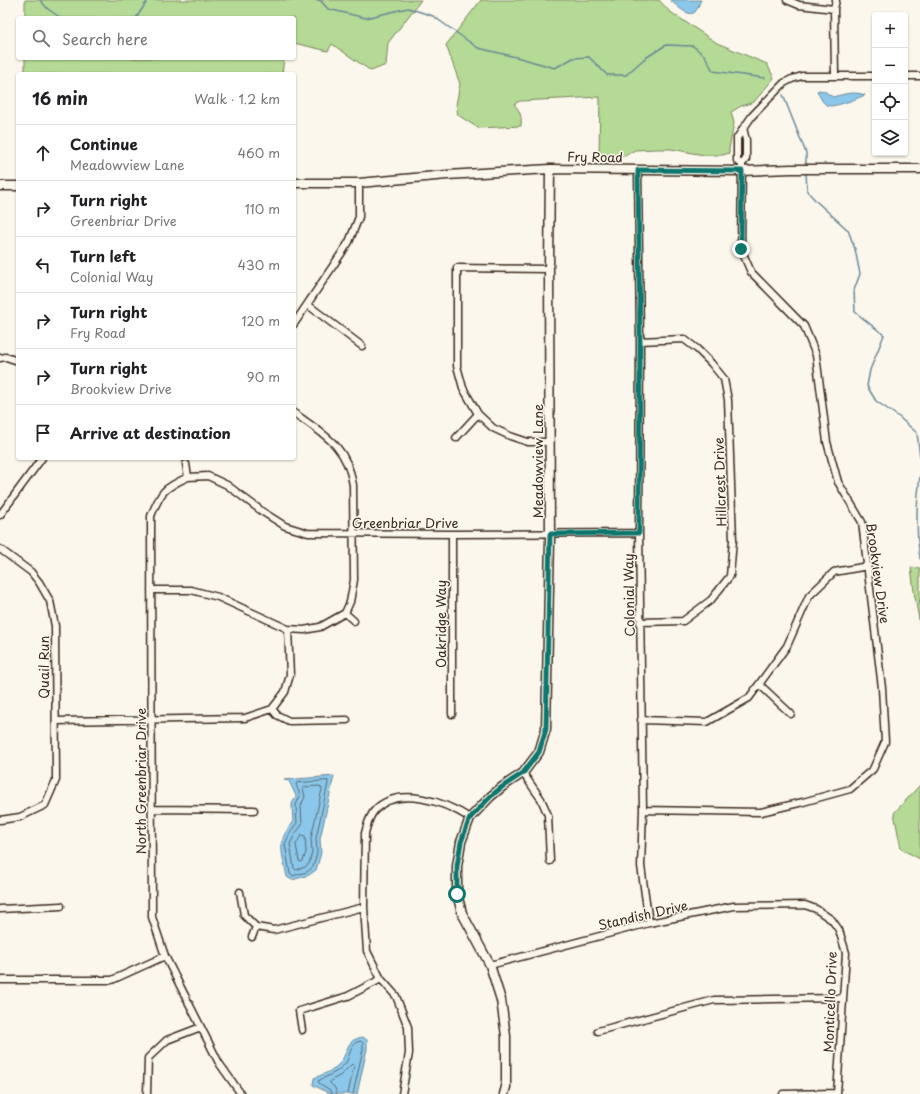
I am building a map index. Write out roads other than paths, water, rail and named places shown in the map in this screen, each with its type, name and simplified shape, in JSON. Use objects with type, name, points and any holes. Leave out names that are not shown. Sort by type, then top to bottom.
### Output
[{"type":"street","points":[[787,0],[799,5],[834,9]]},
{"type":"street","points":[[836,0],[834,9],[835,76],[872,76]]},
{"type":"street","name":"Brookview Drive","points":[[643,810],[761,812],[850,789],[873,769],[885,742],[882,688],[862,522],[838,482],[827,442],[816,356],[804,326],[751,272],[741,249],[742,167],[746,159],[746,140],[743,128],[752,116],[784,83],[802,76],[835,76]]},
{"type":"street","points":[[908,76],[920,76]]},
{"type":"street","name":"Fry Road","points":[[296,183],[359,183],[447,175],[550,169],[638,170],[742,167],[920,170]]},
{"type":"street","name":"Meadowview Lane","points":[[504,1094],[506,1087],[506,1036],[501,1000],[490,965],[462,913],[457,894],[457,866],[461,842],[470,818],[494,794],[523,773],[539,752],[546,729],[550,534],[550,169]]},
{"type":"street","name":"Colonial Way","points":[[638,170],[640,341],[639,533],[643,810],[641,866],[649,923]]},
{"type":"street","points":[[296,321],[349,242],[359,217],[359,183]]},
{"type":"street","points":[[0,186],[16,186]]},
{"type":"street","points":[[549,268],[457,268],[457,366],[463,388],[478,414],[493,428],[528,442],[549,442]]},
{"type":"street","points":[[308,305],[362,346]]},
{"type":"street","name":"Hillcrest Drive","points":[[640,341],[684,339],[702,354],[724,379],[728,400],[733,540],[730,576],[711,600],[683,621],[640,622]]},
{"type":"street","points":[[0,358],[16,360]]},
{"type":"street","points":[[151,590],[191,590],[218,597],[288,629],[304,630],[320,627],[345,613],[350,602],[354,580],[353,485],[351,473],[344,456],[332,440],[296,414]]},
{"type":"street","points":[[456,438],[478,414]]},
{"type":"street","points":[[0,515],[41,460]]},
{"type":"street","points":[[186,464],[188,477]]},
{"type":"street","name":"Greenbriar Drive","points":[[188,477],[208,476],[227,485],[263,512],[285,526],[308,533],[639,533]]},
{"type":"street","name":"North Greenbriar Drive","points":[[188,477],[171,485],[159,496],[151,516],[152,917],[165,956],[219,1063],[241,1094]]},
{"type":"street","name":"Oakridge Way","points":[[452,534],[452,714]]},
{"type":"street","name":"Quail Run","points":[[0,549],[31,572],[39,582],[50,601],[55,626],[56,721],[56,780],[45,805],[20,817],[0,820]]},
{"type":"street","points":[[641,720],[707,722],[749,698],[787,646],[809,596],[834,572],[868,566]]},
{"type":"street","points":[[345,613],[354,621]]},
{"type":"street","points":[[56,721],[245,718],[272,709],[285,692],[290,675],[288,629]]},
{"type":"street","points":[[759,684],[791,714]]},
{"type":"street","points":[[272,709],[277,715],[289,721],[347,720]]},
{"type":"street","points":[[523,773],[541,799],[548,815],[550,861]]},
{"type":"street","points":[[402,1094],[409,1052],[408,1027],[396,996],[381,979],[367,951],[364,907],[365,833],[368,821],[375,810],[391,800],[402,797],[415,797],[443,804],[470,818]]},
{"type":"street","points":[[152,809],[254,810]]},
{"type":"street","points":[[240,892],[244,915],[256,927],[274,930],[364,907]]},
{"type":"street","name":"Standish Drive","points":[[490,965],[649,923],[734,906],[805,905]]},
{"type":"street","name":"Monticello Drive","points":[[805,905],[816,909],[832,920],[839,930],[846,953],[837,1094]]},
{"type":"street","points":[[0,909],[61,906]]},
{"type":"street","points":[[252,936],[256,927]]},
{"type":"street","points":[[0,980],[112,980],[165,956]]},
{"type":"street","points":[[302,1030],[299,1012],[348,996],[381,979]]},
{"type":"street","points":[[598,1031],[714,1000],[842,998]]},
{"type":"street","points":[[147,1094],[148,1058],[167,1040],[201,1027]]},
{"type":"street","points":[[783,1094],[837,1094]]},
{"type":"water","points":[[670,0],[701,0],[696,11],[689,13],[682,10]]},
{"type":"water","points":[[817,91],[824,91],[833,97],[853,93],[865,95],[838,105],[830,106],[822,101]]},
{"type":"water","points":[[334,776],[320,839],[321,853],[316,870],[309,875],[292,880],[287,877],[282,855],[282,842],[287,830],[293,823],[292,804],[296,796],[289,781],[284,780]]},
{"type":"water","points":[[363,1037],[367,1040],[367,1049],[357,1094],[331,1094],[313,1085],[314,1078],[329,1072],[337,1066],[344,1057],[349,1044],[352,1041]]},
{"type":"waterway","points":[[40,0],[48,9],[58,16]]},
{"type":"waterway","points":[[137,16],[148,0],[150,0]]},
{"type":"waterway","points":[[318,0],[321,1],[328,9],[366,18],[408,8],[433,16],[478,48],[555,68],[573,58],[589,57],[607,75],[626,75],[644,59],[666,45],[693,46],[705,56],[713,71],[765,78]]},
{"type":"waterway","points":[[783,95],[806,153],[806,166]]},
{"type":"waterway","points":[[806,172],[807,191],[848,230],[855,249],[860,274],[854,290],[855,312],[884,335],[870,370],[867,386],[876,401],[899,417],[917,433],[920,457]]},
{"type":"waterway","points":[[920,476],[917,518],[920,559]]}]
